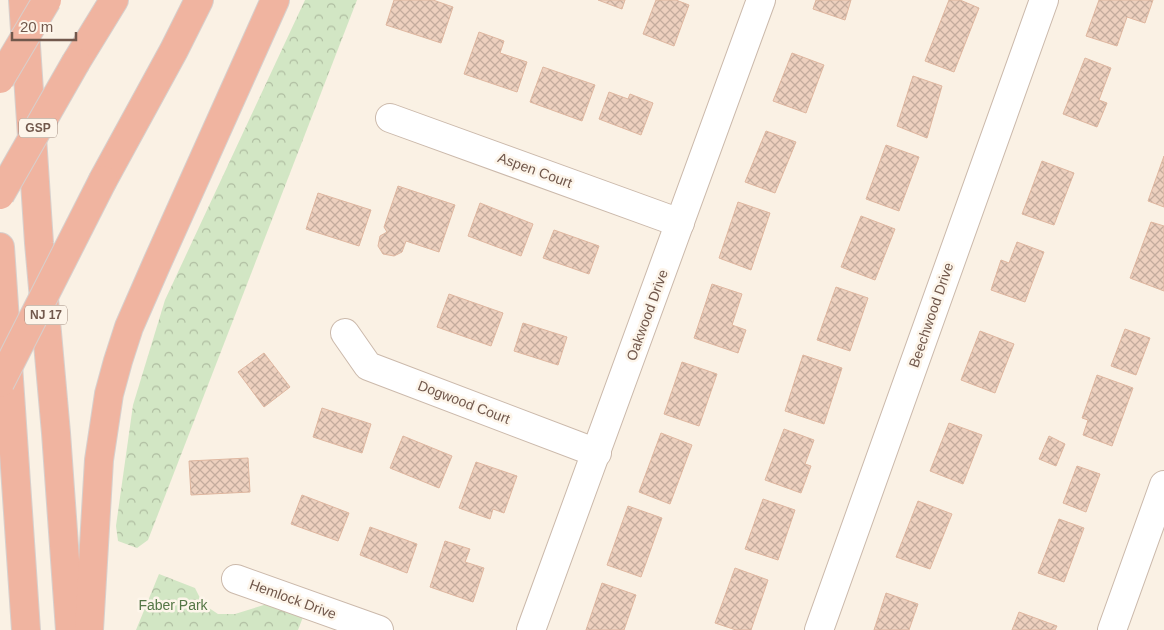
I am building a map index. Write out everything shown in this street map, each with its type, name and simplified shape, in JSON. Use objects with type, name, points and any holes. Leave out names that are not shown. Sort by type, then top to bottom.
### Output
[{"type":"highway","name":"NJ 17","points":[[23,0],[39,243],[56,433],[70,630]]},
{"type":"highway","points":[[0,79],[47,0]]},
{"type":"highway","name":"GSP","points":[[0,194],[114,0]]},
{"type":"highway","points":[[0,382],[103,180],[199,0]]},
{"type":"highway","points":[[89,630],[99,460],[109,394],[118,362],[129,328],[157,263],[275,0]]},
{"type":"highway","name":"NJ 17","points":[[0,247],[26,630]]},
{"type":"street","name":"Oakwood Drive","points":[[531,630],[761,0]]},
{"type":"street","name":"Beechwood Drive","points":[[820,630],[1044,0]]},
{"type":"street","name":"Aspen Court","points":[[390,118],[680,223]]},
{"type":"street","name":"Dogwood Court","points":[[345,333],[368,366],[597,453]]},
{"type":"street","points":[[1112,630],[1164,485]]},
{"type":"street","name":"Hemlock Drive","points":[[236,579],[380,630]]},
{"type":"green space","points":[[305,0],[357,0],[148,540],[137,548],[118,541],[116,526],[133,405],[165,300]]},
{"type":"green space","name":"Faber Park","points":[[159,574],[195,588],[203,604],[218,614],[235,614],[267,604],[303,617],[298,630],[136,630]]},
{"type":"building","points":[[394,0],[433,0],[453,7],[441,43],[386,25]]},
{"type":"building","points":[[598,0],[625,0],[622,9]]},
{"type":"building","points":[[656,0],[676,0],[689,5],[674,46],[643,34]]},
{"type":"building","points":[[816,0],[851,0],[845,20],[813,9]]},
{"type":"building","points":[[949,0],[960,0],[979,8],[954,72],[925,61]]},
{"type":"building","points":[[1099,0],[1153,0],[1145,23],[1127,17],[1117,46],[1086,36]]},
{"type":"building","points":[[479,32],[504,41],[500,53],[527,62],[517,92],[464,74]]},
{"type":"building","points":[[792,53],[824,65],[806,113],[773,101]]},
{"type":"building","points":[[1085,58],[1111,68],[1099,100],[1107,103],[1097,127],[1063,114]]},
{"type":"building","points":[[543,67],[595,85],[582,121],[530,102]]},
{"type":"building","points":[[913,76],[942,86],[927,138],[897,126]]},
{"type":"building","points":[[609,92],[628,99],[630,94],[653,103],[641,135],[599,119]]},
{"type":"building","points":[[766,131],[796,142],[775,193],[745,182]]},
{"type":"building","points":[[886,145],[919,157],[899,211],[866,199]]},
{"type":"building","points":[[1164,156],[1164,207],[1148,201]]},
{"type":"building","points":[[1042,161],[1074,173],[1054,225],[1022,214]]},
{"type":"building","points":[[398,186],[455,205],[439,252],[406,241],[402,252],[394,256],[383,254],[378,246],[380,236],[387,232],[384,227]]},
{"type":"building","points":[[318,193],[371,210],[359,246],[306,229]]},
{"type":"building","points":[[738,202],[770,213],[751,270],[719,258]]},
{"type":"building","points":[[480,203],[533,224],[521,256],[468,236]]},
{"type":"building","points":[[861,216],[895,229],[875,280],[841,267]]},
{"type":"building","points":[[1151,222],[1164,226],[1164,291],[1130,278]]},
{"type":"building","points":[[554,230],[599,246],[589,274],[543,258]]},
{"type":"building","points":[[1017,242],[1044,252],[1025,302],[991,290],[1001,260],[1009,263]]},
{"type":"building","points":[[712,284],[742,294],[732,325],[746,330],[738,353],[694,338]]},
{"type":"building","points":[[836,287],[868,298],[850,351],[817,340]]},
{"type":"building","points":[[449,294],[503,313],[491,346],[437,327]]},
{"type":"building","points":[[523,323],[567,337],[558,365],[514,351]]},
{"type":"building","points":[[1125,329],[1150,338],[1136,375],[1111,366]]},
{"type":"building","points":[[980,331],[1014,344],[995,393],[961,380]]},
{"type":"building","points":[[264,353],[290,387],[264,407],[238,372]]},
{"type":"building","points":[[803,355],[842,368],[824,424],[785,411]]},
{"type":"building","points":[[682,362],[717,374],[699,426],[664,414]]},
{"type":"building","points":[[1097,375],[1133,388],[1112,446],[1083,435],[1088,420],[1082,418]]},
{"type":"building","points":[[322,408],[371,424],[362,453],[313,437]]},
{"type":"building","points":[[949,423],[982,435],[963,484],[930,471]]},
{"type":"building","points":[[784,429],[814,440],[805,464],[811,466],[801,493],[765,480]]},
{"type":"building","points":[[661,433],[692,445],[670,504],[639,492]]},
{"type":"building","points":[[403,436],[452,456],[439,488],[390,468]]},
{"type":"building","points":[[1049,436],[1065,444],[1056,466],[1039,459]]},
{"type":"building","points":[[248,458],[250,492],[191,495],[189,461]]},
{"type":"building","points":[[476,462],[517,476],[504,513],[493,509],[490,519],[459,508]]},
{"type":"building","points":[[1077,466],[1100,474],[1086,512],[1063,503]]},
{"type":"building","points":[[302,495],[349,513],[338,541],[291,524]]},
{"type":"building","points":[[763,499],[795,510],[778,560],[745,549]]},
{"type":"building","points":[[918,501],[952,514],[930,569],[896,557]]},
{"type":"building","points":[[628,506],[662,518],[641,577],[607,565]]},
{"type":"building","points":[[1059,519],[1084,528],[1064,582],[1038,573]]},
{"type":"building","points":[[370,527],[417,544],[407,573],[360,555]]},
{"type":"building","points":[[445,541],[470,549],[465,562],[484,568],[473,602],[430,587]]},
{"type":"building","points":[[735,568],[768,580],[751,630],[736,630],[715,623]]},
{"type":"building","points":[[602,583],[636,595],[624,630],[586,630]]},
{"type":"building","points":[[886,593],[918,604],[909,630],[874,630]]},
{"type":"building","points":[[1019,612],[1057,626],[1055,630],[1012,630]]}]
